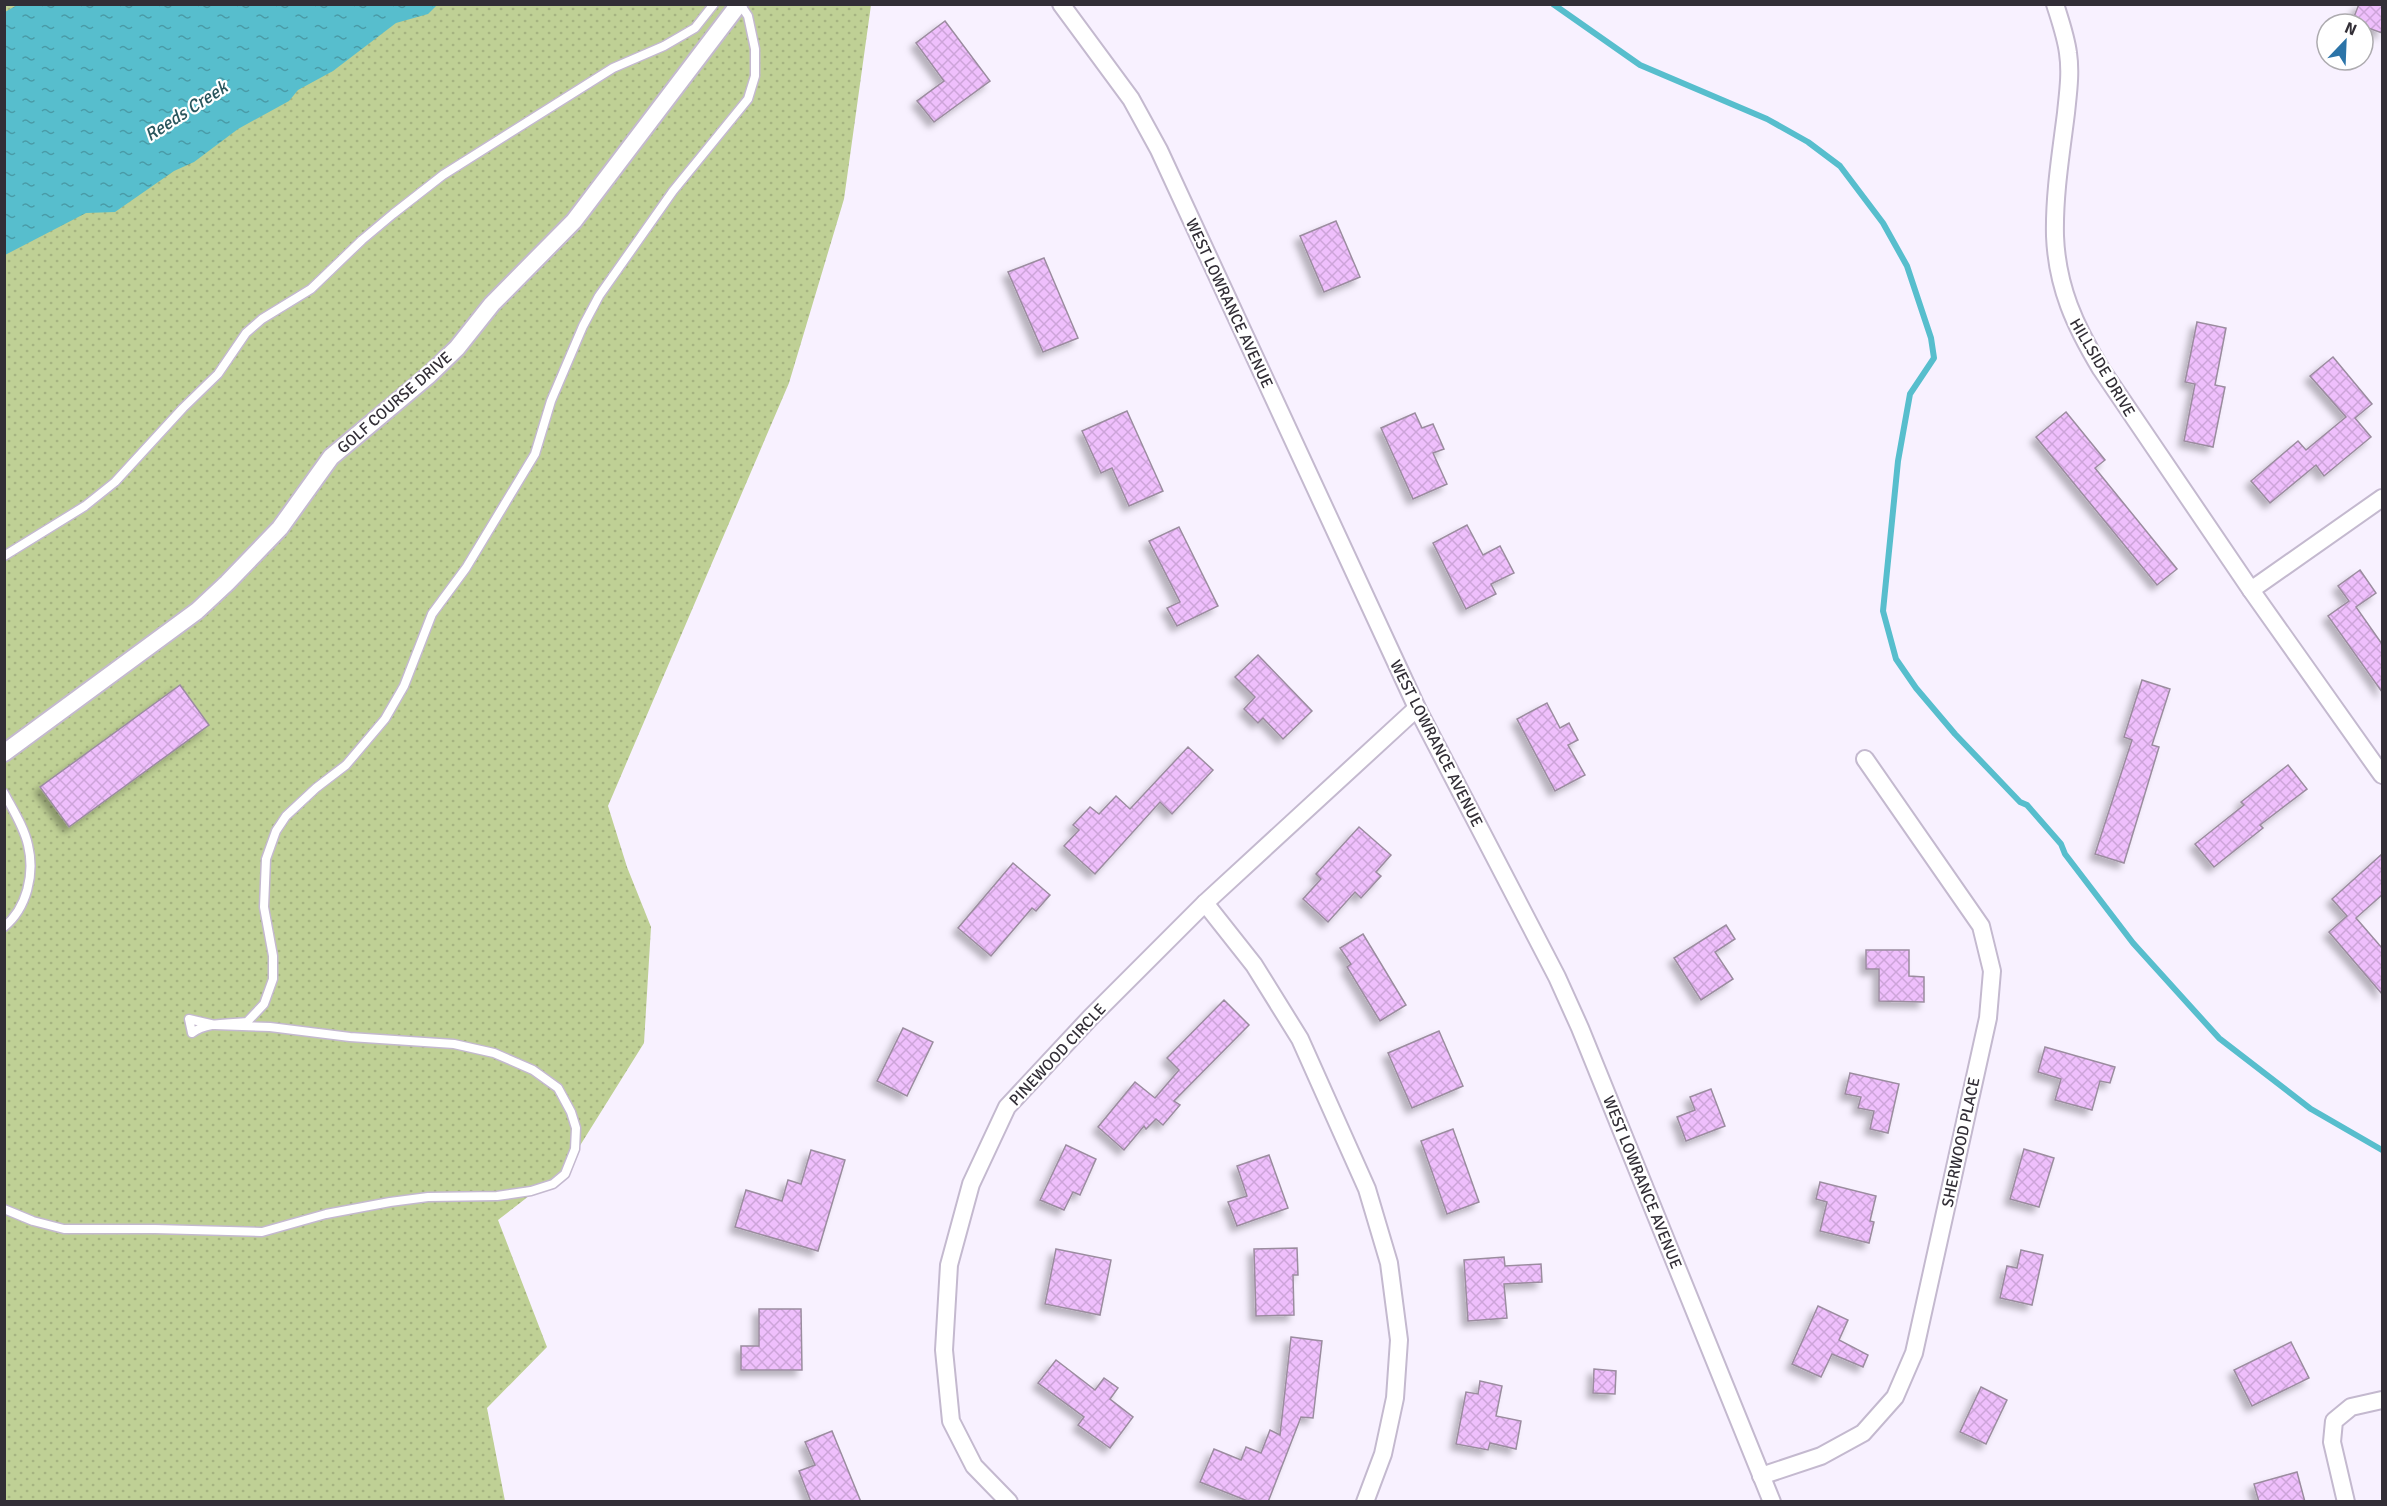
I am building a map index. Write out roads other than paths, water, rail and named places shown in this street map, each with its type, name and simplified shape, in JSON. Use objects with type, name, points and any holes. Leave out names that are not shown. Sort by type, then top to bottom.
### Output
[{"type":"street","name":"WEST LOWRANCE AVENUE","points":[[1061,4],[1131,99],[1159,150],[1418,708],[1580,1028],[1772,1502]]},
{"type":"street","name":"HILLSIDE DRIVE","points":[[2055,4],[2068,54],[2069,83],[2056,202],[2055,237],[2067,305],[2079,333],[2101,369],[2251,590],[2382,775]]},
{"type":"street","name":"GOLF COURSE DRIVE","points":[[4,753],[197,611],[227,583],[279,528],[331,457],[429,375],[457,348],[492,304],[574,221],[739,5]]},
{"type":"street","points":[[2251,590],[2382,498]]},
{"type":"street","name":"PINEWOOD CIRCLE","points":[[1009,1502],[974,1466],[951,1421],[944,1350],[950,1265],[971,1184],[1007,1107],[1090,1018],[1205,903],[1418,708]]},
{"type":"street","name":"SHERWOOD PLACE","points":[[1761,1476],[1821,1456],[1863,1433],[1895,1398],[1914,1353],[1988,1018],[1992,971],[1981,926],[1865,759]]},
{"type":"street","points":[[1205,903],[1254,964],[1300,1039],[1367,1189],[1389,1263],[1399,1340],[1395,1398],[1383,1454],[1365,1502]]},
{"type":"street","points":[[2346,1502],[2332,1442],[2334,1421],[2351,1407],[2382,1400]]},
{"type":"lane","points":[[4,556],[85,506],[115,482],[183,408],[218,374],[246,333],[262,319],[311,289],[393,214],[444,176],[613,68],[664,46],[695,27],[714,4]]},
{"type":"lane","points":[[4,1209],[33,1221],[64,1229],[155,1228],[262,1232],[326,1214],[390,1202],[428,1197],[497,1196],[531,1191],[553,1184],[565,1174],[575,1149],[576,1128],[571,1112],[558,1088],[533,1070],[494,1053],[454,1044],[350,1037],[270,1027],[215,1025],[247,1022],[264,1004],[273,979],[273,956],[264,907],[266,859],[276,831],[286,816],[316,788],[346,765],[385,719],[404,686],[432,614],[465,568],[535,454],[551,401],[583,326],[599,296],[673,191],[748,99],[755,76],[755,49],[748,16],[739,5]]},
{"type":"lane","points":[[4,793],[18,818],[28,846],[30,883],[16,917],[4,927]]},
{"type":"water","name":"Reeds Creek","points":[[19,4],[437,5],[428,14],[396,23],[333,71],[298,90],[289,101],[238,129],[194,162],[174,171],[115,212],[86,213],[5,255],[5,12]]},
{"type":"waterway","points":[[1553,4],[1640,65],[1767,119],[1808,142],[1840,166],[1883,223],[1907,266],[1931,338],[1934,358],[1910,394],[1898,461],[1883,611],[1896,659],[1916,688],[1955,734],[2020,802],[2027,805],[2061,844],[2065,854],[2133,943],[2219,1038],[2311,1109],[2382,1150]]}]
